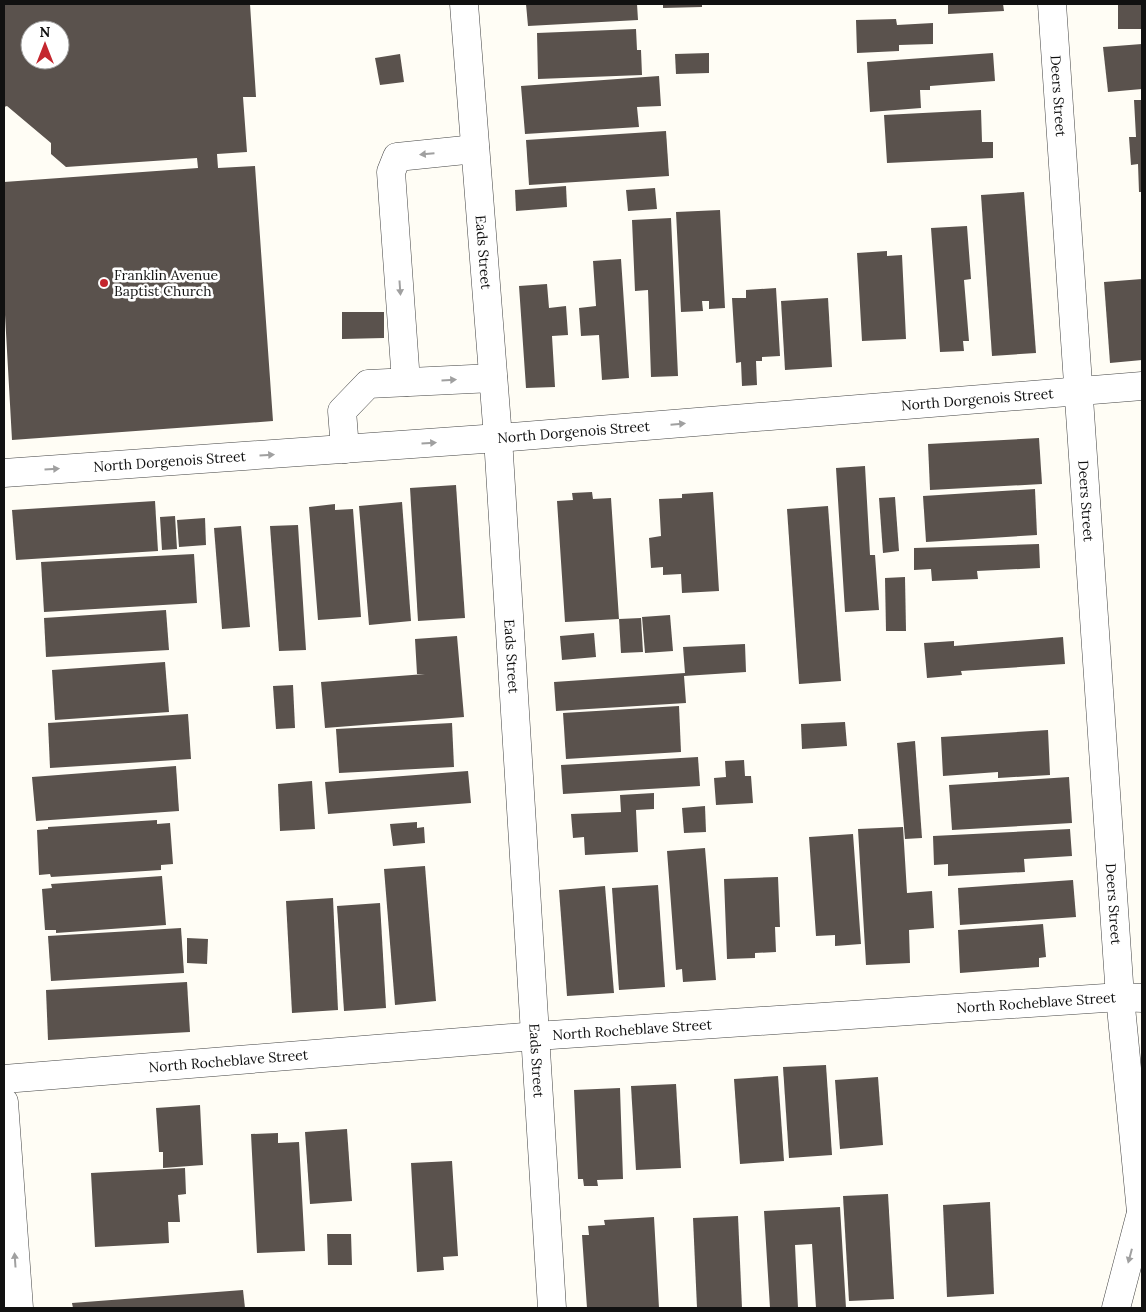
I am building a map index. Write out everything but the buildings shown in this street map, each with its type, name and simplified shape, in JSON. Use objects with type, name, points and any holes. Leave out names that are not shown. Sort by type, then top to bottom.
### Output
[{"type":"street","name":"Eads Street","points":[[464,4],[498,438],[552,1308]]},
{"type":"street","name":"Deers Street","points":[[1052,4],[1079,391],[1131,997],[1142,1210]]},
{"type":"street","points":[[406,382],[392,172],[397,156],[475,149]]},
{"type":"street","points":[[345,449],[342,411],[368,384],[493,378]]},
{"type":"street","name":"North Dorgenois Street","points":[[4,473],[498,438],[1142,386]]},
{"type":"street","name":"North Rocheblave Street","points":[[4,1079],[536,1036],[1131,997]]},
{"type":"street","points":[[4,1102],[18,1308]]},
{"type":"street","points":[[1116,1308],[1142,1210]]},
{"type":"place","name":"Franklin Avenue Baptist Church","points":[[104,283]]}]
